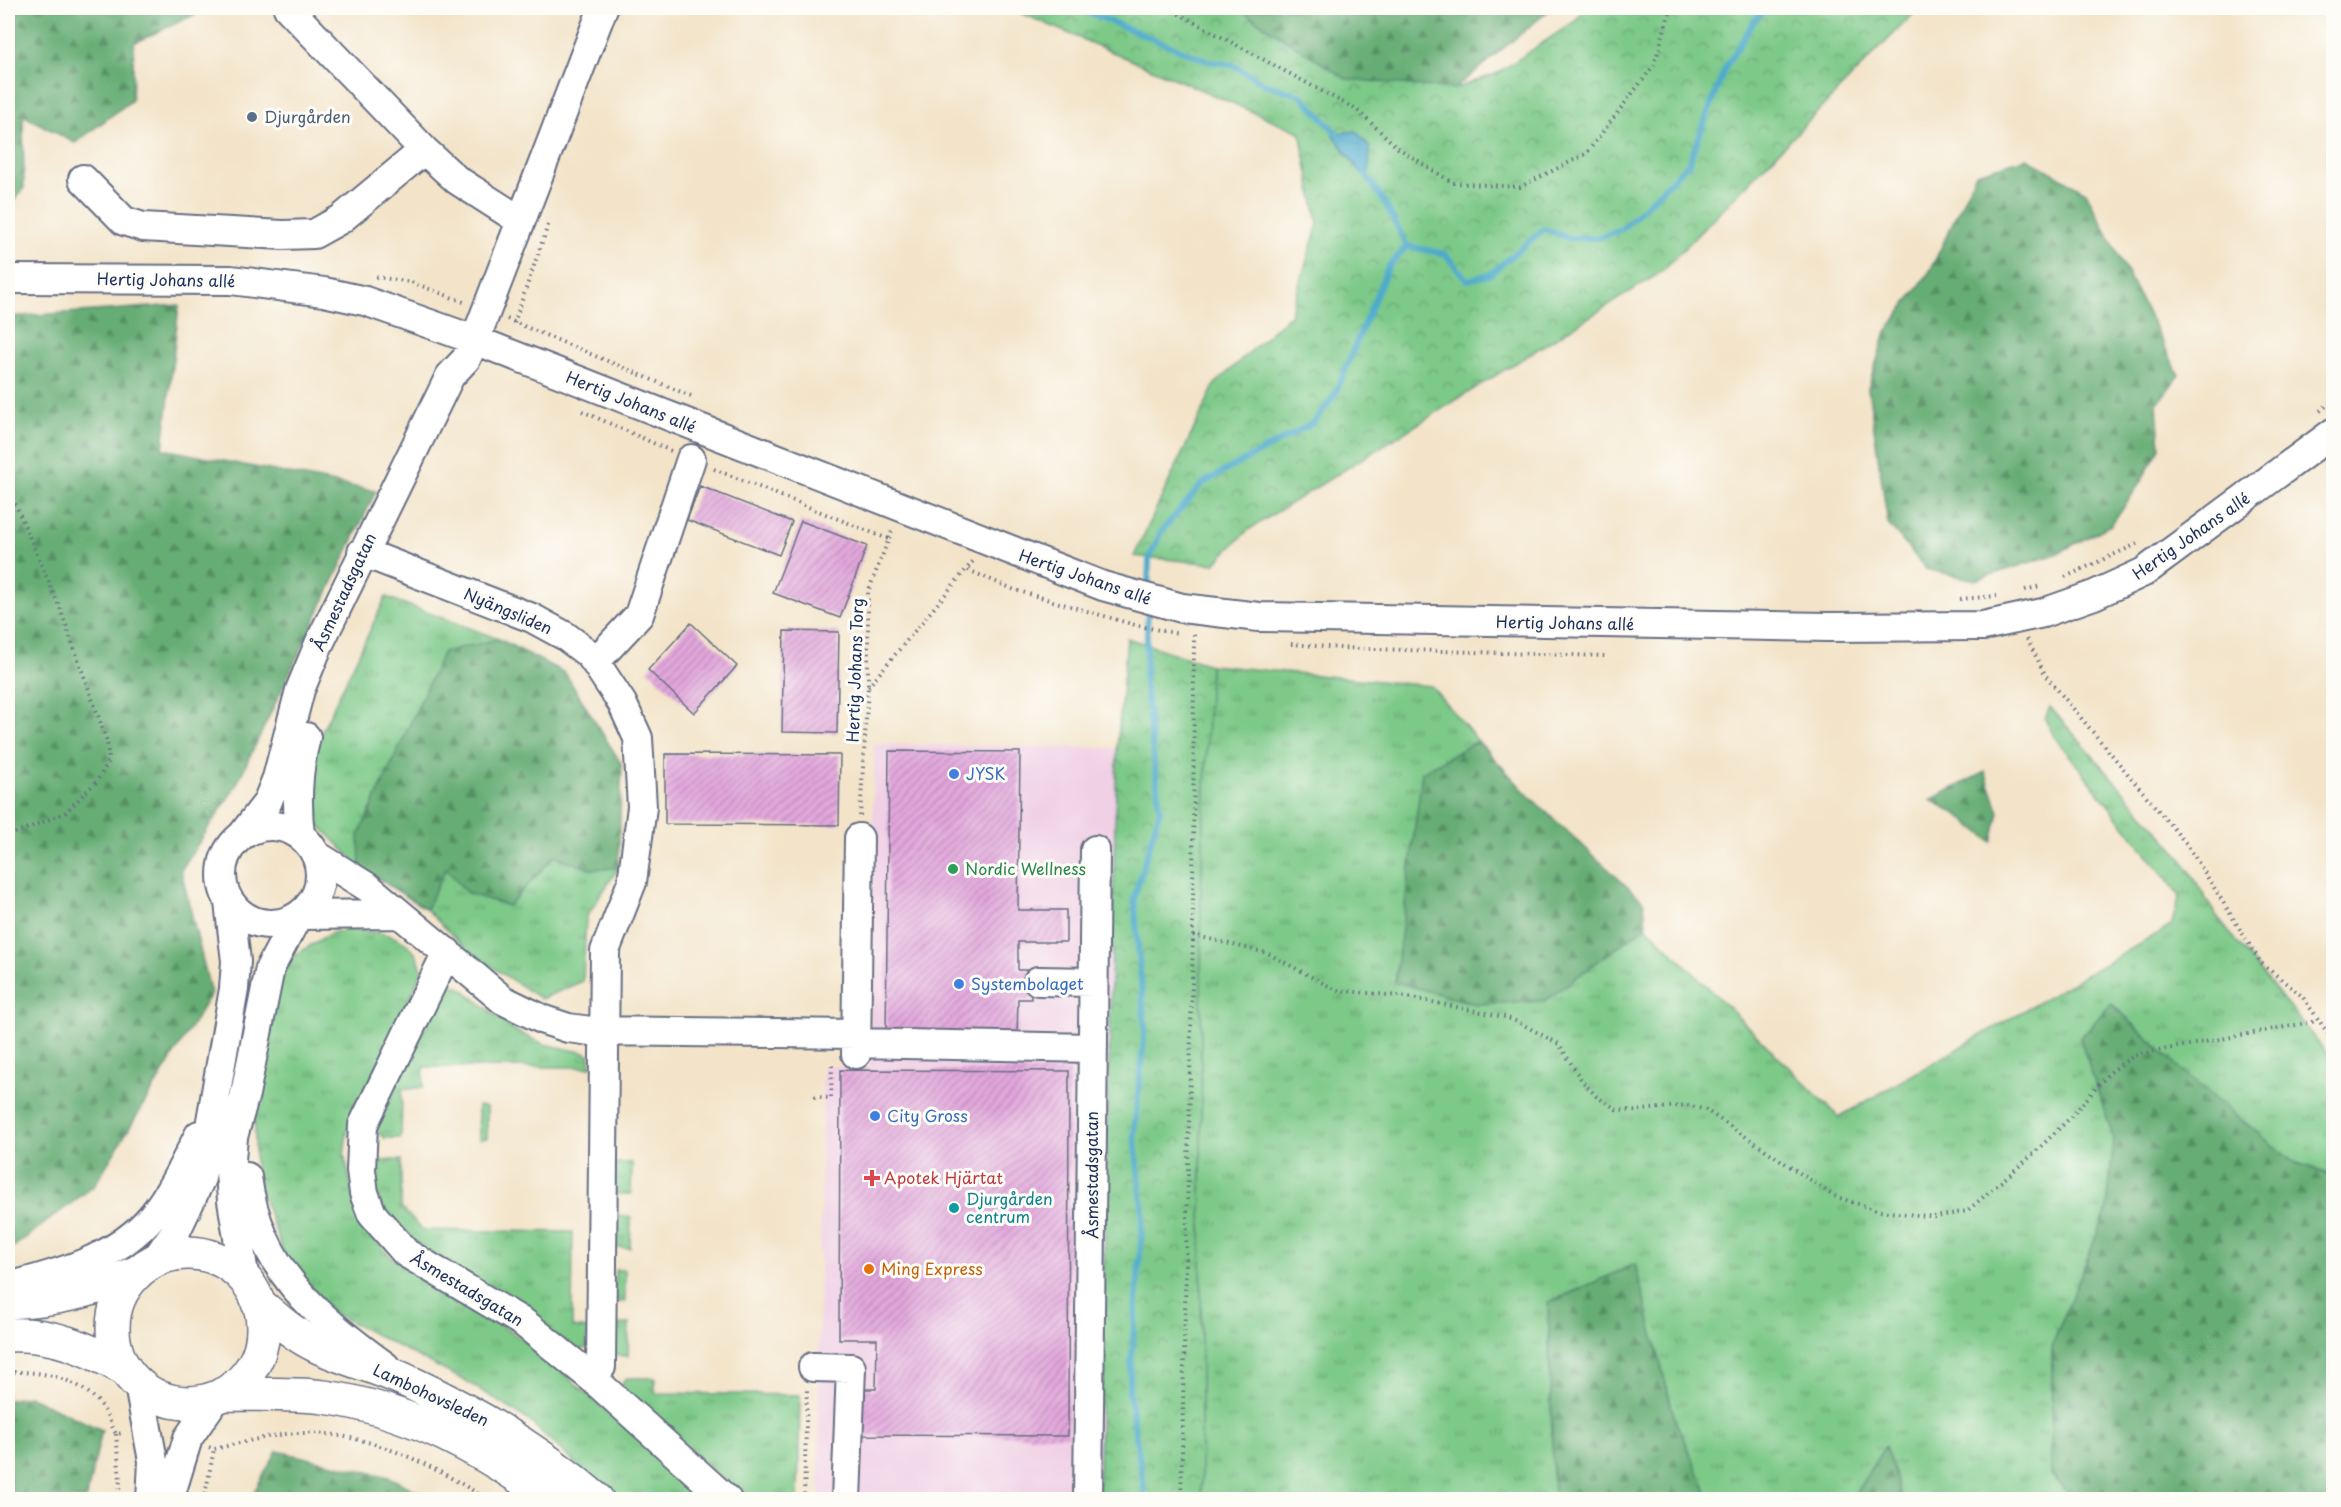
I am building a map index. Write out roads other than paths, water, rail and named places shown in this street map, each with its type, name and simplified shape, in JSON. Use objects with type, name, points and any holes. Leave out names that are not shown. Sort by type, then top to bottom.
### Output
[{"type":"main road","points":[[8,1302],[52,1300],[95,1289],[174,1255],[204,1255],[224,1263],[251,1291],[263,1334],[256,1359],[244,1378],[219,1396],[179,1403],[157,1397],[132,1377],[70,1342],[50,1337],[8,1335]]},
{"type":"main road","points":[[132,1377],[116,1351],[114,1317],[119,1298],[146,1267]]},
{"type":"main road","name":"Lambohovsleden","points":[[251,1291],[288,1329],[317,1346],[404,1379],[459,1405],[510,1434],[597,1500]]},
{"type":"main road","name":"Lambohovsleden","points":[[219,1396],[323,1397],[382,1408],[438,1429],[515,1472],[553,1500]]},
{"type":"street","points":[[288,8],[424,150],[457,180],[521,221]]},
{"type":"street","name":"Åsmestadsgatan","points":[[243,834],[267,803],[278,778],[300,690],[370,556],[450,376],[471,349],[603,8]]},
{"type":"street","points":[[83,179],[124,221],[143,227],[283,235],[314,234],[341,219],[424,150]]},
{"type":"street","name":"Hertig Johans allé","points":[[8,279],[231,280],[275,285],[365,301],[471,349],[901,508],[1117,591],[1182,608],[1259,617],[1816,627],[1983,626],[2013,606],[2043,613],[2094,596],[2144,572],[2324,423]]},
{"type":"street","points":[[595,662],[639,615],[691,459]]},
{"type":"street","name":"Åsmestadsgatan","points":[[308,845],[296,801],[300,762],[309,727],[370,556]]},
{"type":"street","name":"Nyängsliden","points":[[370,556],[532,618],[565,636],[589,654],[622,703],[638,738],[642,795],[632,882],[605,951],[605,1031]]},
{"type":"street","points":[[146,1267],[177,1230],[201,1178],[234,989],[236,961],[229,902],[221,881],[221,870],[228,849],[243,834],[272,825],[308,845],[369,888],[502,999],[522,1011],[568,1028],[856,1046],[1093,1048]]},
{"type":"street","points":[[856,1046],[859,838]]},
{"type":"street","points":[[251,1291],[232,1201],[230,1171],[233,1137],[245,1094],[270,968],[299,916],[310,905],[318,890],[320,872],[308,845]]},
{"type":"street","name":"Åsmestadsgatan","points":[[1088,1500],[1095,850]]},
{"type":"street","points":[[229,902],[242,915],[260,923],[279,924],[299,916],[400,914]]},
{"type":"street","name":"Åsmestadsgatan","points":[[447,952],[363,1125],[361,1170],[364,1193],[372,1214],[387,1234],[406,1253],[524,1323],[592,1378],[727,1500]]},
{"type":"street","points":[[1038,981],[1093,982]]},
{"type":"street","points":[[592,1378],[601,1367],[605,1031]]},
{"type":"street","points":[[245,1094],[247,1176],[254,1214],[266,1245],[298,1294],[357,1346],[404,1379]]},
{"type":"street","points":[[8,1287],[101,1257],[139,1230],[154,1213],[179,1175],[211,1112]]},
{"type":"street","points":[[810,1372],[851,1368],[846,1500]]},
{"type":"street","points":[[132,1377],[149,1429],[153,1461],[151,1500]]},
{"type":"street","points":[[169,1500],[188,1438],[219,1396]]},
{"type":"water","points":[[1356,131],[1370,148],[1369,171],[1361,174],[1333,134]]},
{"type":"waterway","points":[[1077,8],[1208,61],[1233,65],[1265,84],[1302,96],[1343,140]]},
{"type":"waterway","points":[[1148,592],[1149,559],[1161,532],[1203,483],[1313,423],[1334,396],[1388,267],[1407,246],[1445,254],[1467,280],[1489,275],[1544,229],[1569,238],[1598,238],[1622,229],[1689,163],[1725,68],[1754,21],[1766,8]]},
{"type":"waterway","points":[[1360,166],[1385,203],[1407,246]]},
{"type":"waterway","points":[[1143,1500],[1144,1488],[1129,1392],[1143,1214],[1134,1133],[1145,1029],[1134,898],[1160,810],[1145,684],[1148,608]]},
{"type":"place","name":"Djurgården","points":[[252,117]]},
{"type":"place","name":"JYSK","points":[[954,774]]},
{"type":"place","name":"Nordic Wellness","points":[[953,869]]},
{"type":"place","name":"Systembolaget","points":[[959,984]]},
{"type":"place","name":"City Gross","points":[[875,1116]]},
{"type":"place","name":"Apotek Hjärtat","points":[[872,1178]]},
{"type":"place","name":"Djurgården centrum","points":[[954,1208]]},
{"type":"place","name":"Ming Express","points":[[869,1269]]}]
